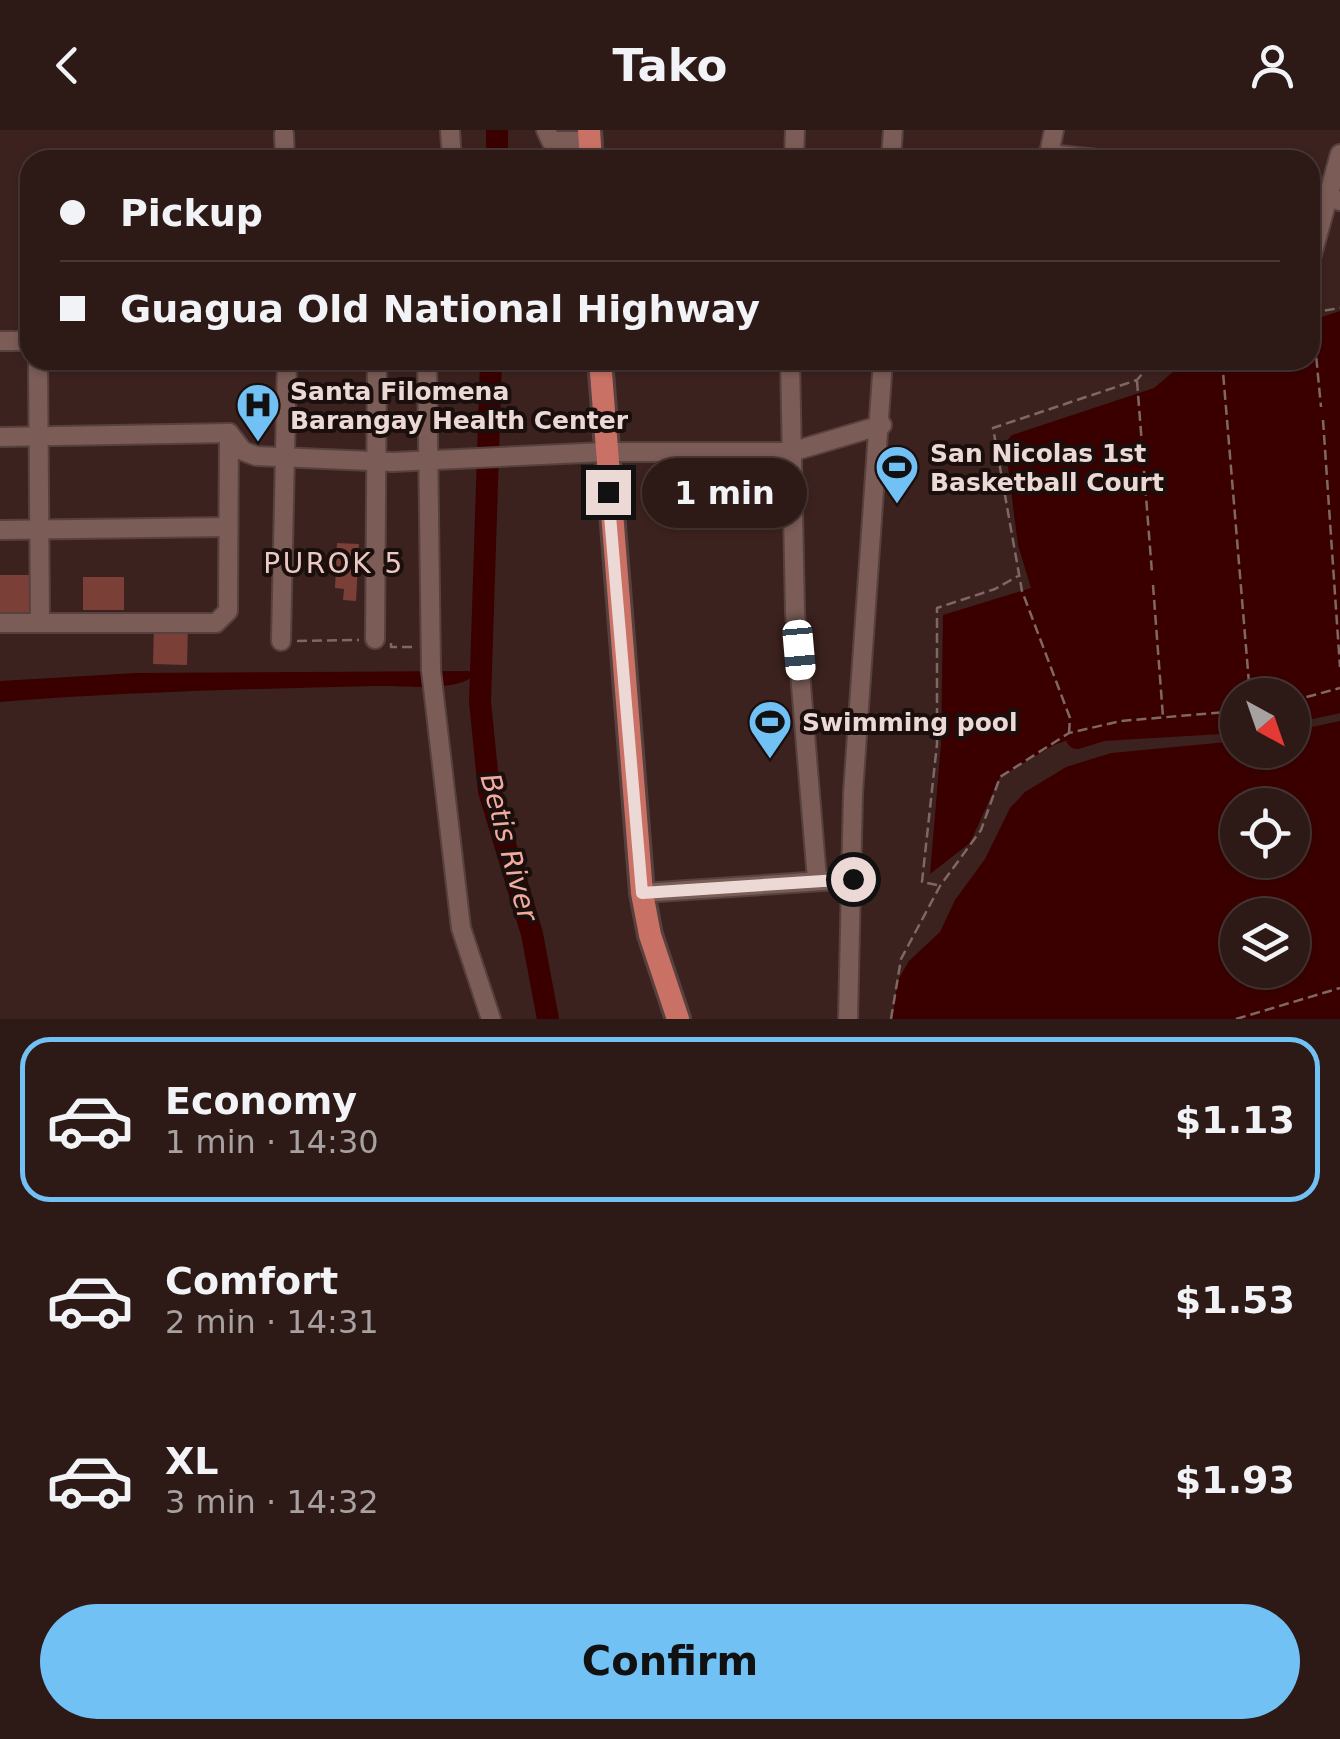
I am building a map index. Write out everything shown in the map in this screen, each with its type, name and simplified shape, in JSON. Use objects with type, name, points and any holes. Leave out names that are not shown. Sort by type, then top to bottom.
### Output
[{"type":"main road","points":[[601,370],[642,893],[650,935],[678,1019]]},
{"type":"street","points":[[546,130],[552,140],[590,144]]},
{"type":"street","points":[[284,134],[285,150]]},
{"type":"street","points":[[1320,221],[1340,154]]},
{"type":"street","points":[[38,370],[40,623]]},
{"type":"street","points":[[281,642],[287,370]]},
{"type":"street","points":[[375,639],[376,370]]},
{"type":"street","points":[[427,370],[432,679],[461,928],[491,1019]]},
{"type":"street","points":[[790,370],[795,612],[817,879]]},
{"type":"street","points":[[848,1019],[860,694],[882,425],[883,370]]},
{"type":"street","points":[[229,433],[243,451],[286,459],[377,461],[606,452],[791,452],[882,425]]},
{"type":"street","points":[[0,436],[229,433]]},
{"type":"street","points":[[0,623],[221,621],[228,612],[229,433]]},
{"type":"street","points":[[0,530],[228,527]]},
{"type":"street","points":[[642,893],[853,879]]},
{"type":"path","points":[[1068,732],[1070,718],[1019,576],[993,428],[1138,380],[1146,370]]},
{"type":"path","points":[[1223,370],[1249,678]]},
{"type":"path","points":[[1317,370],[1321,406]]},
{"type":"path","points":[[1138,380],[1152,573]]},
{"type":"path","points":[[1323,420],[1340,667]]},
{"type":"path","points":[[940,886],[922,882],[937,744],[937,608],[996,590],[1019,576]]},
{"type":"path","points":[[1152,585],[1162,717]]},
{"type":"path","points":[[281,642],[375,639],[390,641],[390,647],[429,646]]},
{"type":"path","points":[[1310,696],[1340,688]]},
{"type":"path","points":[[891,1019],[901,959],[940,886],[981,830],[1000,777],[1068,732],[1220,712]]},
{"type":"path","points":[[1236,1019],[1340,988]]},
{"type":"shaded area","points":[[1340,311],[1340,699],[1310,705],[1310,678],[1220,678],[1220,720],[1102,728],[1054,745],[1000,777],[970,843],[930,874],[941,744],[943,615],[1031,588],[1018,545],[1005,443],[1012,435],[1154,388],[1175,370],[1320,370],[1320,318]]},
{"type":"shaded area","points":[[337,543],[359,544],[356,601],[343,600],[344,589],[335,588]]},
{"type":"shaded area","points":[[0,575],[34,575],[34,615],[0,615]]},
{"type":"shaded area","points":[[83,577],[124,577],[124,610],[83,610]]},
{"type":"shaded area","points":[[154,624],[188,625],[187,665],[153,664]]},
{"type":"shaded area","points":[[469,671],[475,675],[466,681],[428,687],[188,691],[0,702],[0,681],[135,673]]},
{"type":"shaded area","points":[[1340,721],[1340,1019],[892,1019],[898,980],[909,961],[940,932],[955,900],[985,859],[1010,808],[1025,792],[1066,767],[1111,753],[1220,743],[1220,768],[1310,768],[1310,727]]},
{"type":"waterway","points":[[497,130],[497,150]]},
{"type":"waterway","name":"Betis River","points":[[491,370],[480,702],[489,791],[532,934],[548,1019]]},
{"type":"waterway","points":[[1310,708],[1340,702]]},
{"type":"waterway","points":[[1077,738],[1103,730],[1220,723]]},
{"type":"place","name":"Santa Filomena Barangay Health Center","points":[[258,443]]},
{"type":"place","name":"San Nicolas 1st Basketball Court","points":[[897,505]]},
{"type":"place","name":"Swimming pool","points":[[770,760]]},
{"type":"district","name":"PUROK 5","points":[[334,563]]},
{"type":"route","points":[[608,492],[642,893],[853,879]]}]
